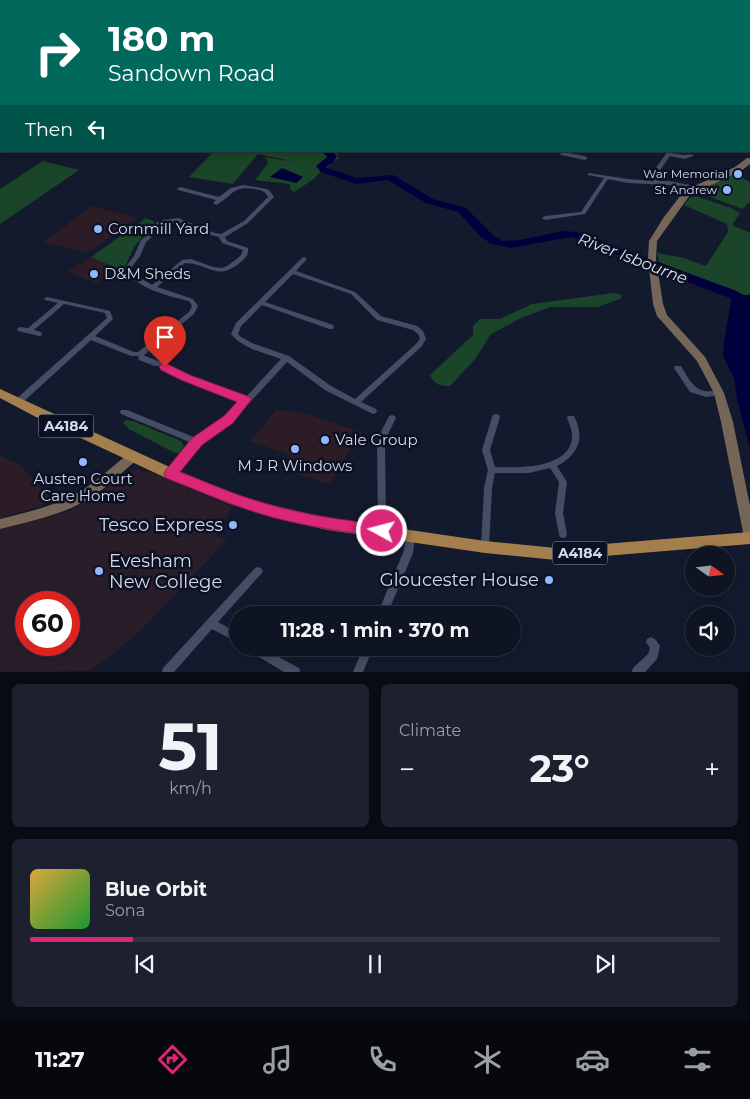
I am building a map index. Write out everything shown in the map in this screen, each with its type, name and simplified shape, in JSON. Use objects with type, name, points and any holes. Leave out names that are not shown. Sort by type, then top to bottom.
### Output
[{"type":"main road","points":[[750,160],[737,169],[695,188],[682,200],[653,241],[653,264],[658,304],[662,316],[701,359],[719,393],[727,422],[750,537]]},
{"type":"main road","name":"A4184","points":[[0,393],[171,474],[235,500],[275,512],[328,524],[485,546],[568,554],[750,537]]},
{"type":"main road","points":[[0,524],[48,511],[79,498],[134,456]]},
{"type":"street","points":[[568,153],[586,158]]},
{"type":"street","points":[[657,182],[655,173],[667,153],[684,157],[691,156]]},
{"type":"street","points":[[590,174],[628,181],[657,182],[695,188]]},
{"type":"street","points":[[545,218],[583,213],[606,176]]},
{"type":"street","points":[[180,189],[218,201],[232,188],[240,185],[268,192],[271,196],[246,222],[223,239]]},
{"type":"street","points":[[137,354],[192,313],[195,306],[191,300],[152,287],[130,273],[128,269],[137,256],[143,241],[153,233],[158,224],[169,220],[178,220],[246,249],[245,254],[232,267],[216,270],[184,261],[152,287]]},
{"type":"street","points":[[304,259],[238,325],[234,334],[235,337],[299,365],[328,388],[372,411]]},
{"type":"street","points":[[293,272],[354,293],[379,318],[415,328],[421,333],[423,339],[419,346],[356,402]]},
{"type":"street","points":[[18,402],[110,319],[108,312],[70,303],[62,303],[47,298]]},
{"type":"street","points":[[260,302],[331,327]]},
{"type":"street","points":[[29,331],[62,303]]},
{"type":"street","points":[[20,329],[39,334]]},
{"type":"street","points":[[92,337],[137,354],[186,378],[245,400]]},
{"type":"street","points":[[171,474],[197,442],[229,420],[245,400],[286,358]]},
{"type":"street","points":[[678,368],[693,390],[706,394],[719,393]]},
{"type":"street","points":[[124,412],[197,442]]},
{"type":"street","points":[[485,546],[488,488],[492,470],[486,450],[496,417]]},
{"type":"street","points":[[382,531],[381,440],[392,418]]},
{"type":"street","points":[[492,470],[512,471],[553,466],[566,456],[574,446],[576,434],[571,418]]},
{"type":"street","points":[[553,466],[563,482],[559,513],[562,534]]},
{"type":"street","points":[[386,606],[408,553],[411,535]]},
{"type":"street","points":[[166,672],[258,571]]},
{"type":"street","points":[[211,623],[229,634]]},
{"type":"street","points":[[638,671],[653,656],[655,651],[651,642]]},
{"type":"street","points":[[267,656],[296,672]]},
{"type":"street","points":[[358,672],[365,656]]},
{"type":"shaded area","points":[[282,168],[303,177],[296,183],[270,177]]},
{"type":"shaded area","points":[[92,206],[137,218],[87,253],[44,242]]},
{"type":"shaded area","points":[[91,257],[116,268],[97,283],[67,272]]},
{"type":"shaded area","points":[[732,295],[750,295],[750,449],[737,399],[734,378],[723,356]]},
{"type":"shaded area","points":[[276,410],[304,413],[361,432],[329,484],[283,469],[290,455],[250,441]]},
{"type":"shaded area","points":[[0,456],[20,465],[54,502],[0,518]]},
{"type":"shaded area","name":"Evesham New College","points":[[134,469],[153,473],[232,507],[215,536],[227,540],[142,629],[106,660],[87,671],[3,672],[0,670],[0,529],[70,511],[100,492],[123,474]]},
{"type":"green space","points":[[213,152],[336,152],[339,158],[322,172],[318,171],[320,172],[314,179],[294,192],[290,189],[290,184],[255,180],[268,163],[265,157],[295,162],[258,154],[233,184],[189,177]]},
{"type":"green space","points":[[43,161],[79,170],[0,224],[0,189]]},
{"type":"green space","points":[[735,174],[750,182],[750,202],[742,209],[695,191]]},
{"type":"green space","points":[[692,195],[731,208],[740,213],[732,225],[750,233],[750,294],[743,296],[732,295],[660,267],[657,253],[684,258],[706,266],[728,232],[727,224],[684,205]]},
{"type":"green space","points":[[146,218],[155,222],[134,247],[123,271],[91,257]]},
{"type":"green space","points":[[614,293],[621,295],[622,298],[598,307],[550,307],[521,318],[490,335],[476,358],[450,386],[438,384],[430,375],[473,335],[473,326],[480,319],[500,319],[532,304]]},
{"type":"green space","points":[[126,420],[133,421],[181,441],[184,446],[179,453],[175,453],[129,429],[123,423]]},
{"type":"waterway","name":"River Isbourne","points":[[327,152],[332,156],[331,160],[321,166],[324,170],[356,181],[390,177],[429,201],[462,210],[495,242],[520,244],[563,234],[573,234],[750,302]]},
{"type":"place","name":"War Memorial","points":[[738,174]]},
{"type":"place","name":"St Andrew","points":[[727,190]]},
{"type":"place","name":"Cornmill Yard","points":[[98,229]]},
{"type":"place","name":"D&M Sheds","points":[[94,274]]},
{"type":"place","name":"Vale Group","points":[[325,440]]},
{"type":"place","name":"M J R Windows","points":[[295,449]]},
{"type":"place","name":"Austen Court Care Home","points":[[83,462]]},
{"type":"place","name":"Tesco Express","points":[[233,525]]},
{"type":"place","name":"Evesham New College","points":[[99,571]]},
{"type":"place","name":"Gloucester House","points":[[549,580]]},
{"type":"route","points":[[165,367],[174,370],[186,378],[245,400],[229,420],[197,442],[186,453],[171,474],[235,500],[275,512],[328,524],[382,531]]}]
